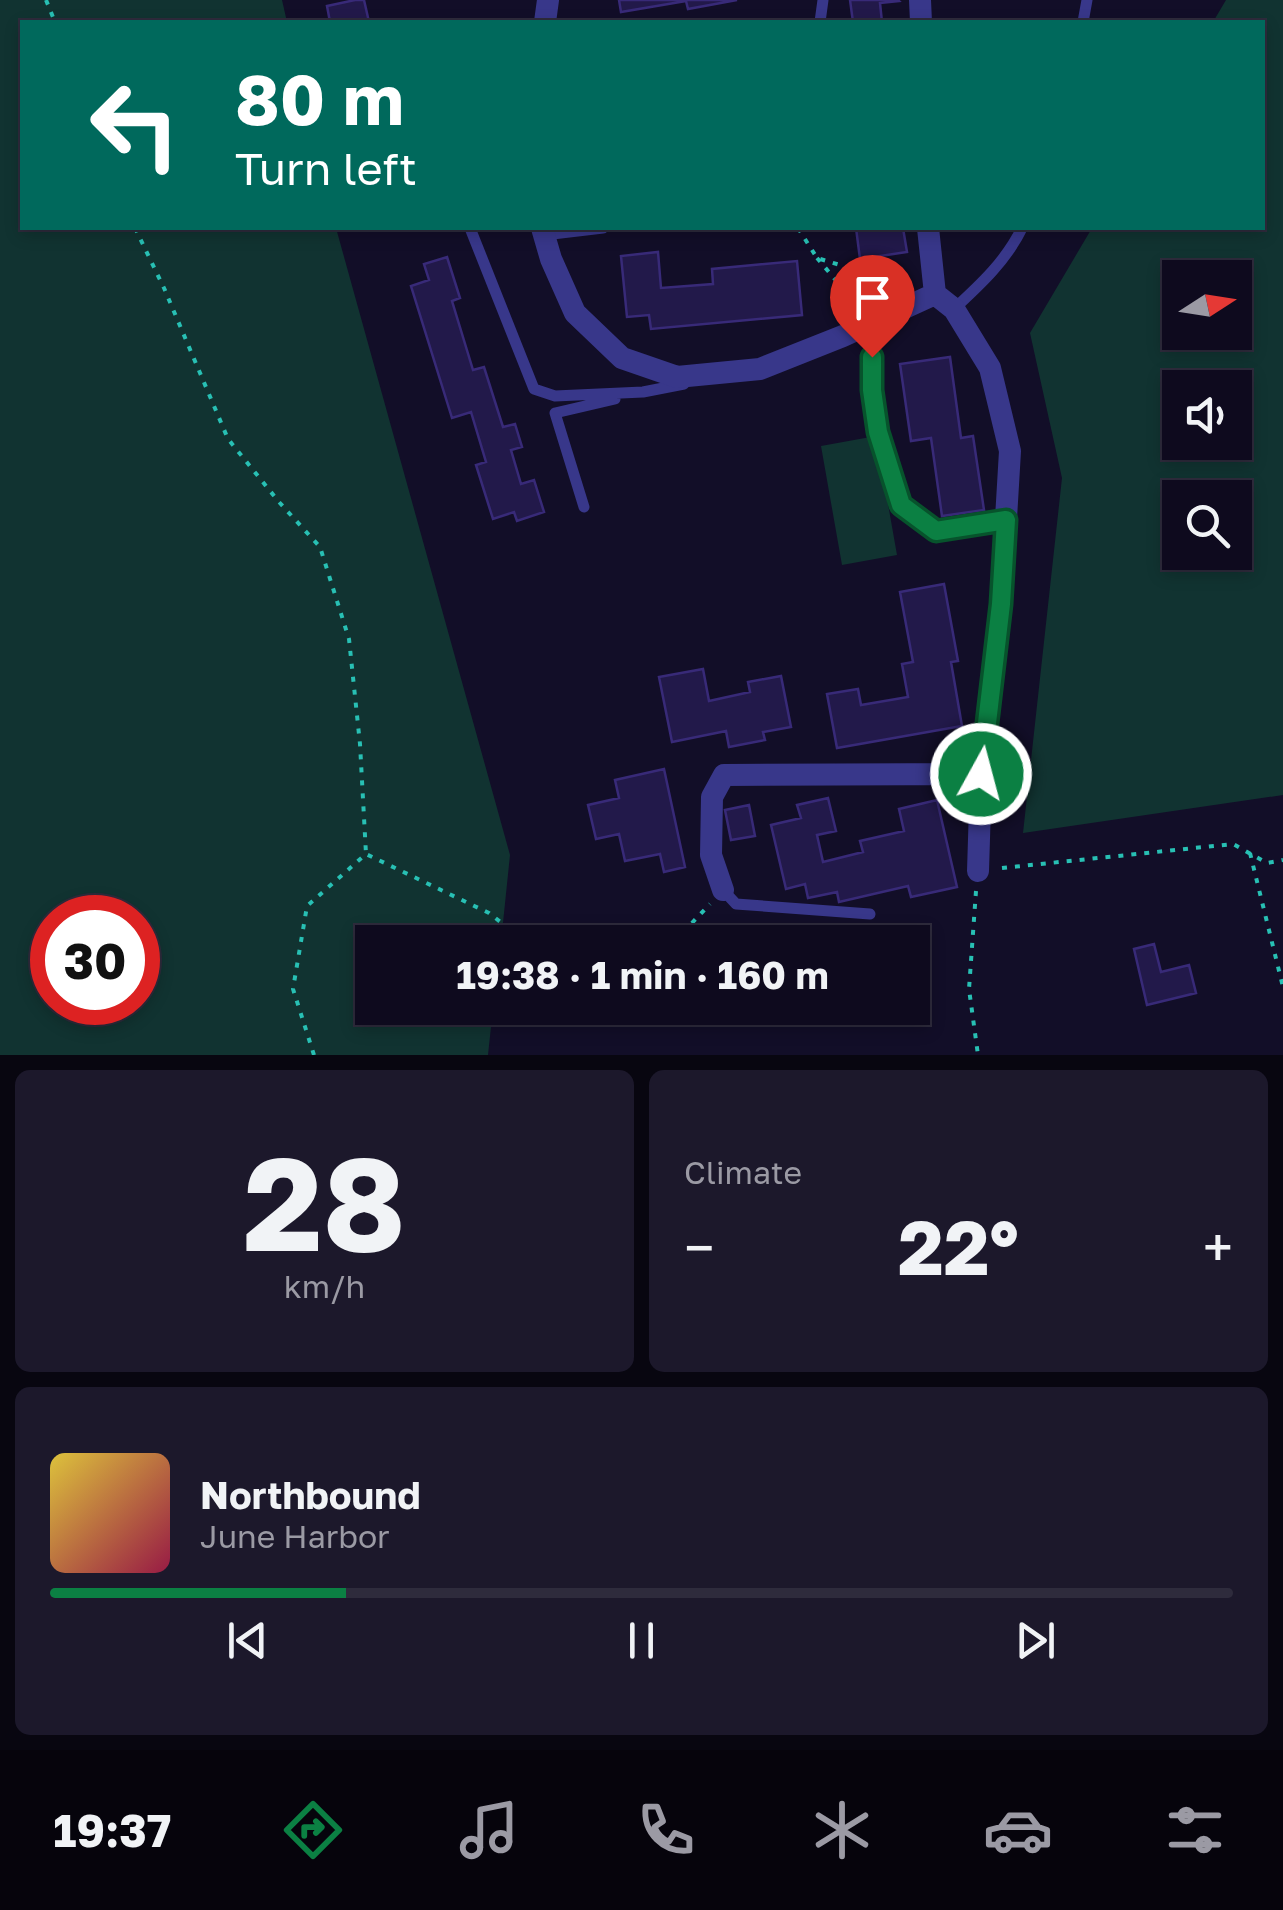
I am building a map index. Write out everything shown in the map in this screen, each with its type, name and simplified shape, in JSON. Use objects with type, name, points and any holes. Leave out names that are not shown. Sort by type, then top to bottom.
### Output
[{"type":"street","points":[[928,230],[935,294],[954,309],[990,368],[1010,452],[1001,604],[981,774],[978,871]]},
{"type":"street","points":[[543,231],[574,313],[622,358],[677,377],[760,369],[935,294]]},
{"type":"street","points":[[723,890],[711,855],[712,797],[724,775],[981,774]]},
{"type":"lane","points":[[471,230],[534,388],[555,396],[642,392]]},
{"type":"lane","points":[[954,309],[988,277],[1021,230]]},
{"type":"lane","points":[[872,323],[872,390],[878,432],[901,505],[936,531],[1006,520]]},
{"type":"lane","points":[[584,508],[555,413],[760,369]]},
{"type":"lane","points":[[723,890],[736,904],[870,914]]},
{"type":"path","points":[[136,230],[228,439],[320,546],[349,638],[366,854]]},
{"type":"path","points":[[799,230],[817,258],[872,323]]},
{"type":"path","points":[[817,258],[935,294]]},
{"type":"path","points":[[978,1055],[969,989],[978,871],[1233,844],[1267,863],[1283,860]]},
{"type":"path","points":[[1250,853],[1283,987]]},
{"type":"path","points":[[366,854],[490,913],[505,925]]},
{"type":"path","points":[[314,1055],[293,988],[306,906],[366,854]]},
{"type":"path","points":[[690,925],[723,890]]},
{"type":"green space","points":[[0,0],[282,0],[287,20],[20,20],[20,230],[337,230],[510,855],[503,925],[355,925],[355,1025],[491,1025],[488,1055],[0,1055]]},
{"type":"green space","points":[[1226,0],[1283,0],[1283,795],[1023,833],[1062,478],[1030,333],[1091,230],[1265,230],[1265,20],[1214,20]]},
{"type":"green space","points":[[876,436],[897,555],[842,565],[821,446]]},
{"type":"building","points":[[364,0],[369,20],[330,20],[327,6]]},
{"type":"building","points":[[619,0],[737,0],[688,9],[686,1],[621,12]]},
{"type":"building","points":[[850,0],[899,1],[880,3],[882,20],[853,20]]},
{"type":"building","points":[[856,230],[903,230],[907,252],[860,259]]},
{"type":"building","points":[[658,252],[661,288],[713,284],[712,269],[797,261],[802,315],[651,329],[649,315],[627,317],[621,256]]},
{"type":"building","points":[[447,257],[460,298],[452,301],[473,370],[484,367],[503,427],[515,424],[522,447],[511,450],[521,484],[534,480],[544,512],[517,521],[514,512],[493,519],[476,465],[486,462],[471,412],[452,418],[411,286],[429,280],[424,264]]},
{"type":"building","points":[[950,357],[961,438],[973,436],[984,510],[942,516],[931,438],[911,441],[900,364]]},
{"type":"building","points":[[944,584],[958,661],[951,662],[962,726],[837,748],[827,694],[858,689],[861,705],[908,697],[902,664],[913,662],[900,592]]},
{"type":"building","points":[[703,669],[709,701],[750,692],[748,682],[781,676],[791,727],[763,732],[765,740],[729,747],[726,731],[672,742],[659,677]]},
{"type":"building","points":[[664,769],[685,867],[664,872],[660,854],[625,861],[619,834],[596,839],[588,805],[619,798],[615,780]]},
{"type":"building","points":[[828,798],[836,831],[817,835],[823,862],[863,852],[860,841],[904,831],[899,809],[937,800],[957,887],[911,897],[908,886],[839,902],[837,892],[808,898],[805,884],[786,889],[771,825],[801,818],[797,805]]},
{"type":"building","points":[[749,805],[755,836],[731,840],[725,810]]},
{"type":"building","points":[[1154,944],[1161,972],[1189,965],[1196,993],[1147,1005],[1134,949]]},
{"type":"route","points":[[872,357],[878,432],[901,505],[936,531],[1006,520],[1001,604],[981,774]]}]
